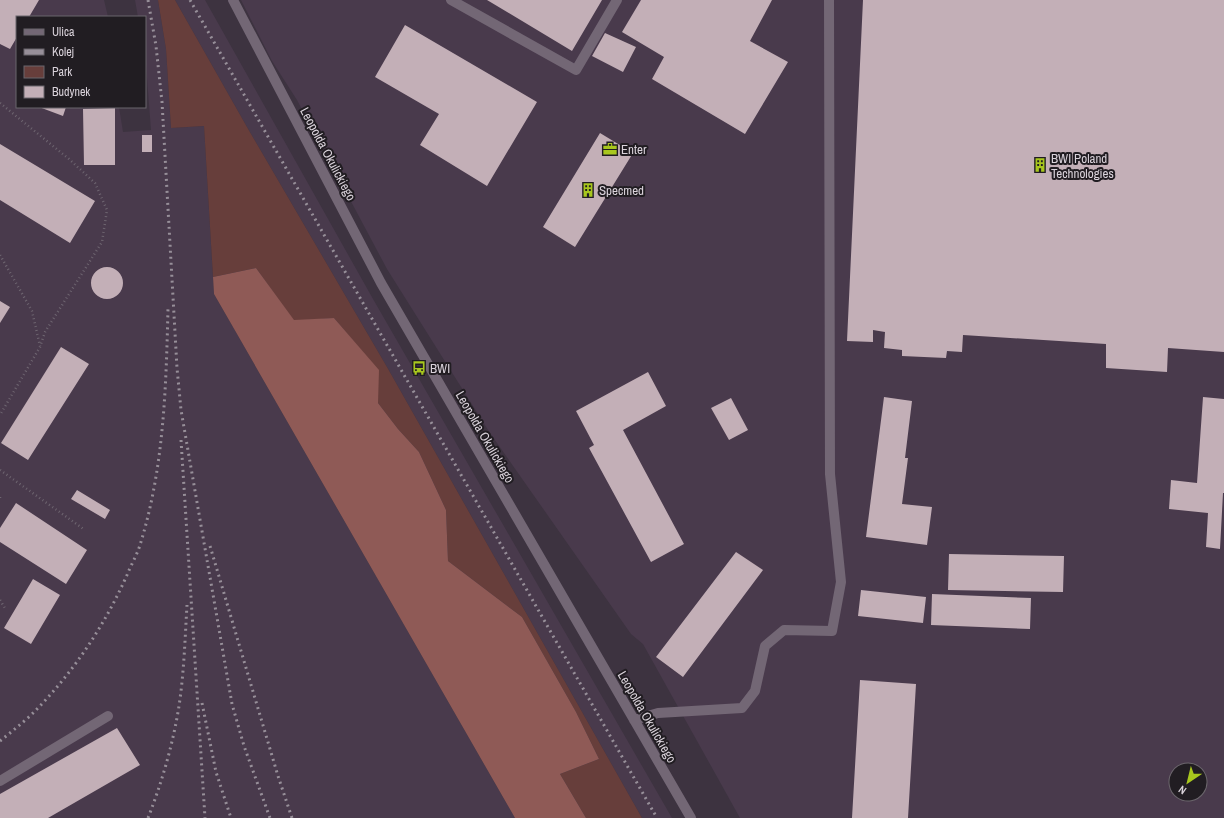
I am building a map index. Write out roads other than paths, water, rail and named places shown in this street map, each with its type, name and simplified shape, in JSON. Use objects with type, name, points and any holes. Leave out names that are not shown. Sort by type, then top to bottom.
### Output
[{"type":"street","name":"Leopolda Okulickiego","points":[[233,0],[381,283],[691,818]]},
{"type":"street","points":[[451,0],[576,70],[617,0]]},
{"type":"street","points":[[634,720],[658,713],[742,708],[755,691],[764,646],[784,630],[832,631],[841,582],[830,474],[829,0]]},
{"type":"street","points":[[0,781],[108,716]]},
{"type":"railway","points":[[148,0],[156,46],[162,102],[177,368],[181,410],[232,704],[244,746],[270,818]]},
{"type":"railway","points":[[190,0],[657,818]]},
{"type":"railway","points":[[0,741],[30,716],[73,668],[108,613],[139,549],[148,516],[159,457],[165,398],[168,309]]},
{"type":"railway","points":[[181,440],[205,818]]},
{"type":"railway","points":[[210,546],[278,776],[292,818]]},
{"type":"railway","points":[[148,818],[158,791],[177,720],[182,681],[187,605]]},
{"type":"railway","points":[[202,703],[216,772],[231,818]]},
{"type":"place","name":"Enter","points":[[610,149]]},
{"type":"place","name":"BWI Poland Technologies","points":[[1040,165]]},
{"type":"place","name":"Specmed","points":[[588,190]]},
{"type":"place","name":"BWI","points":[[419,368]]}]
